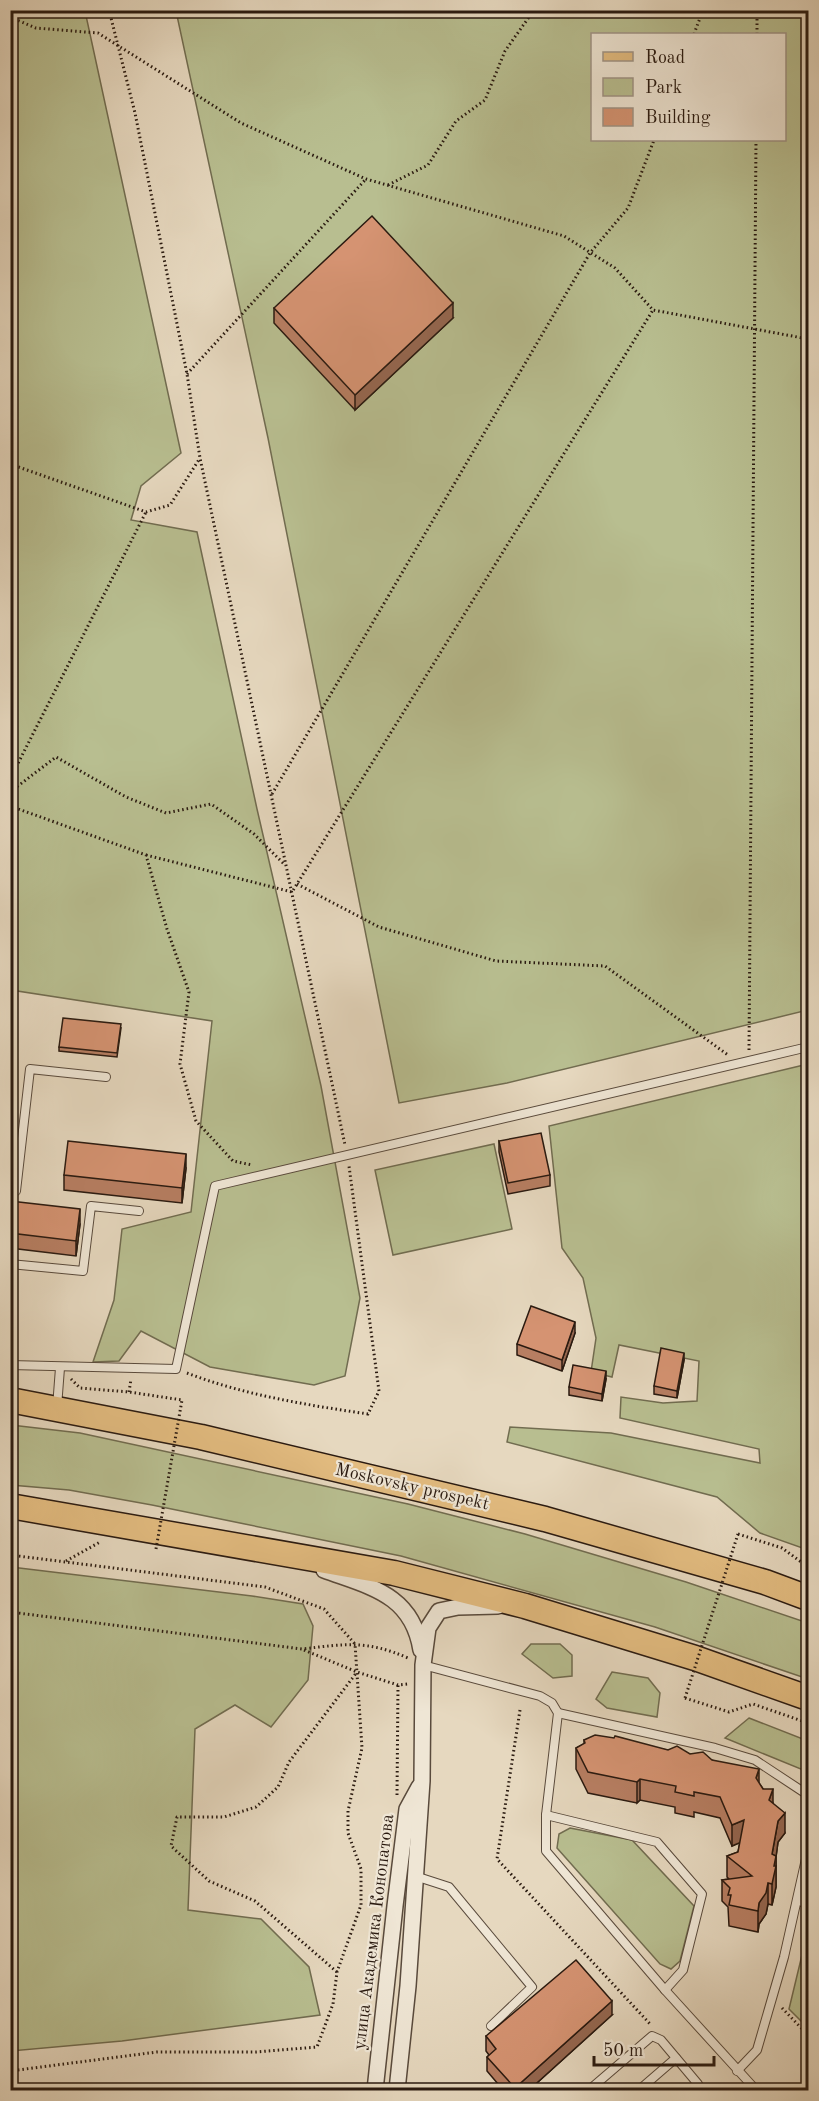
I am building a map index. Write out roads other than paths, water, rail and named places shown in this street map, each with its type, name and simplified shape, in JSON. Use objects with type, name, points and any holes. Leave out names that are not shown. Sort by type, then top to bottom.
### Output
[{"type":"main road","name":"Moskovsky prospekt","points":[[10,1400],[201,1437],[545,1519],[765,1582],[808,1598]]},
{"type":"main road","points":[[10,1506],[394,1573],[525,1606],[695,1658],[808,1698]]},
{"type":"street","points":[[278,1552],[385,1593],[410,1617],[418,1632],[423,1665]]},
{"type":"street","points":[[423,1665],[428,1628],[439,1611],[458,1607],[525,1606]]},
{"type":"street","name":"улица Академика Конопатова","points":[[397,2091],[408,1986],[422,1781],[423,1665]]},
{"type":"street","name":"улица Академика Конопатова","points":[[375,2091],[407,1809],[422,1781]]},
{"type":"lane","points":[[10,1365],[176,1369],[215,1186],[808,1047]]},
{"type":"lane","points":[[10,1190],[16,1191],[30,1069],[106,1077]]},
{"type":"lane","points":[[10,1264],[83,1271],[91,1206],[139,1211]]},
{"type":"lane","points":[[57,1409],[60,1368]]},
{"type":"lane","points":[[423,1665],[540,1696],[552,1703],[558,1713],[546,1815],[546,1851],[665,1990],[756,2091]]},
{"type":"lane","points":[[558,1713],[715,1748],[755,1760],[808,1795]]},
{"type":"lane","points":[[546,1815],[657,1842],[702,1894],[683,1970],[665,1990]]},
{"type":"lane","points":[[737,2071],[757,2050],[798,1900],[808,1850]]},
{"type":"lane","points":[[415,1876],[448,1887],[532,1987],[491,2026]]},
{"type":"lane","points":[[798,1900],[808,1905]]},
{"type":"lane","points":[[590,2091],[652,2036],[661,2040],[698,2084],[697,2091]]},
{"type":"lane","points":[[639,2091],[676,2058]]}]
